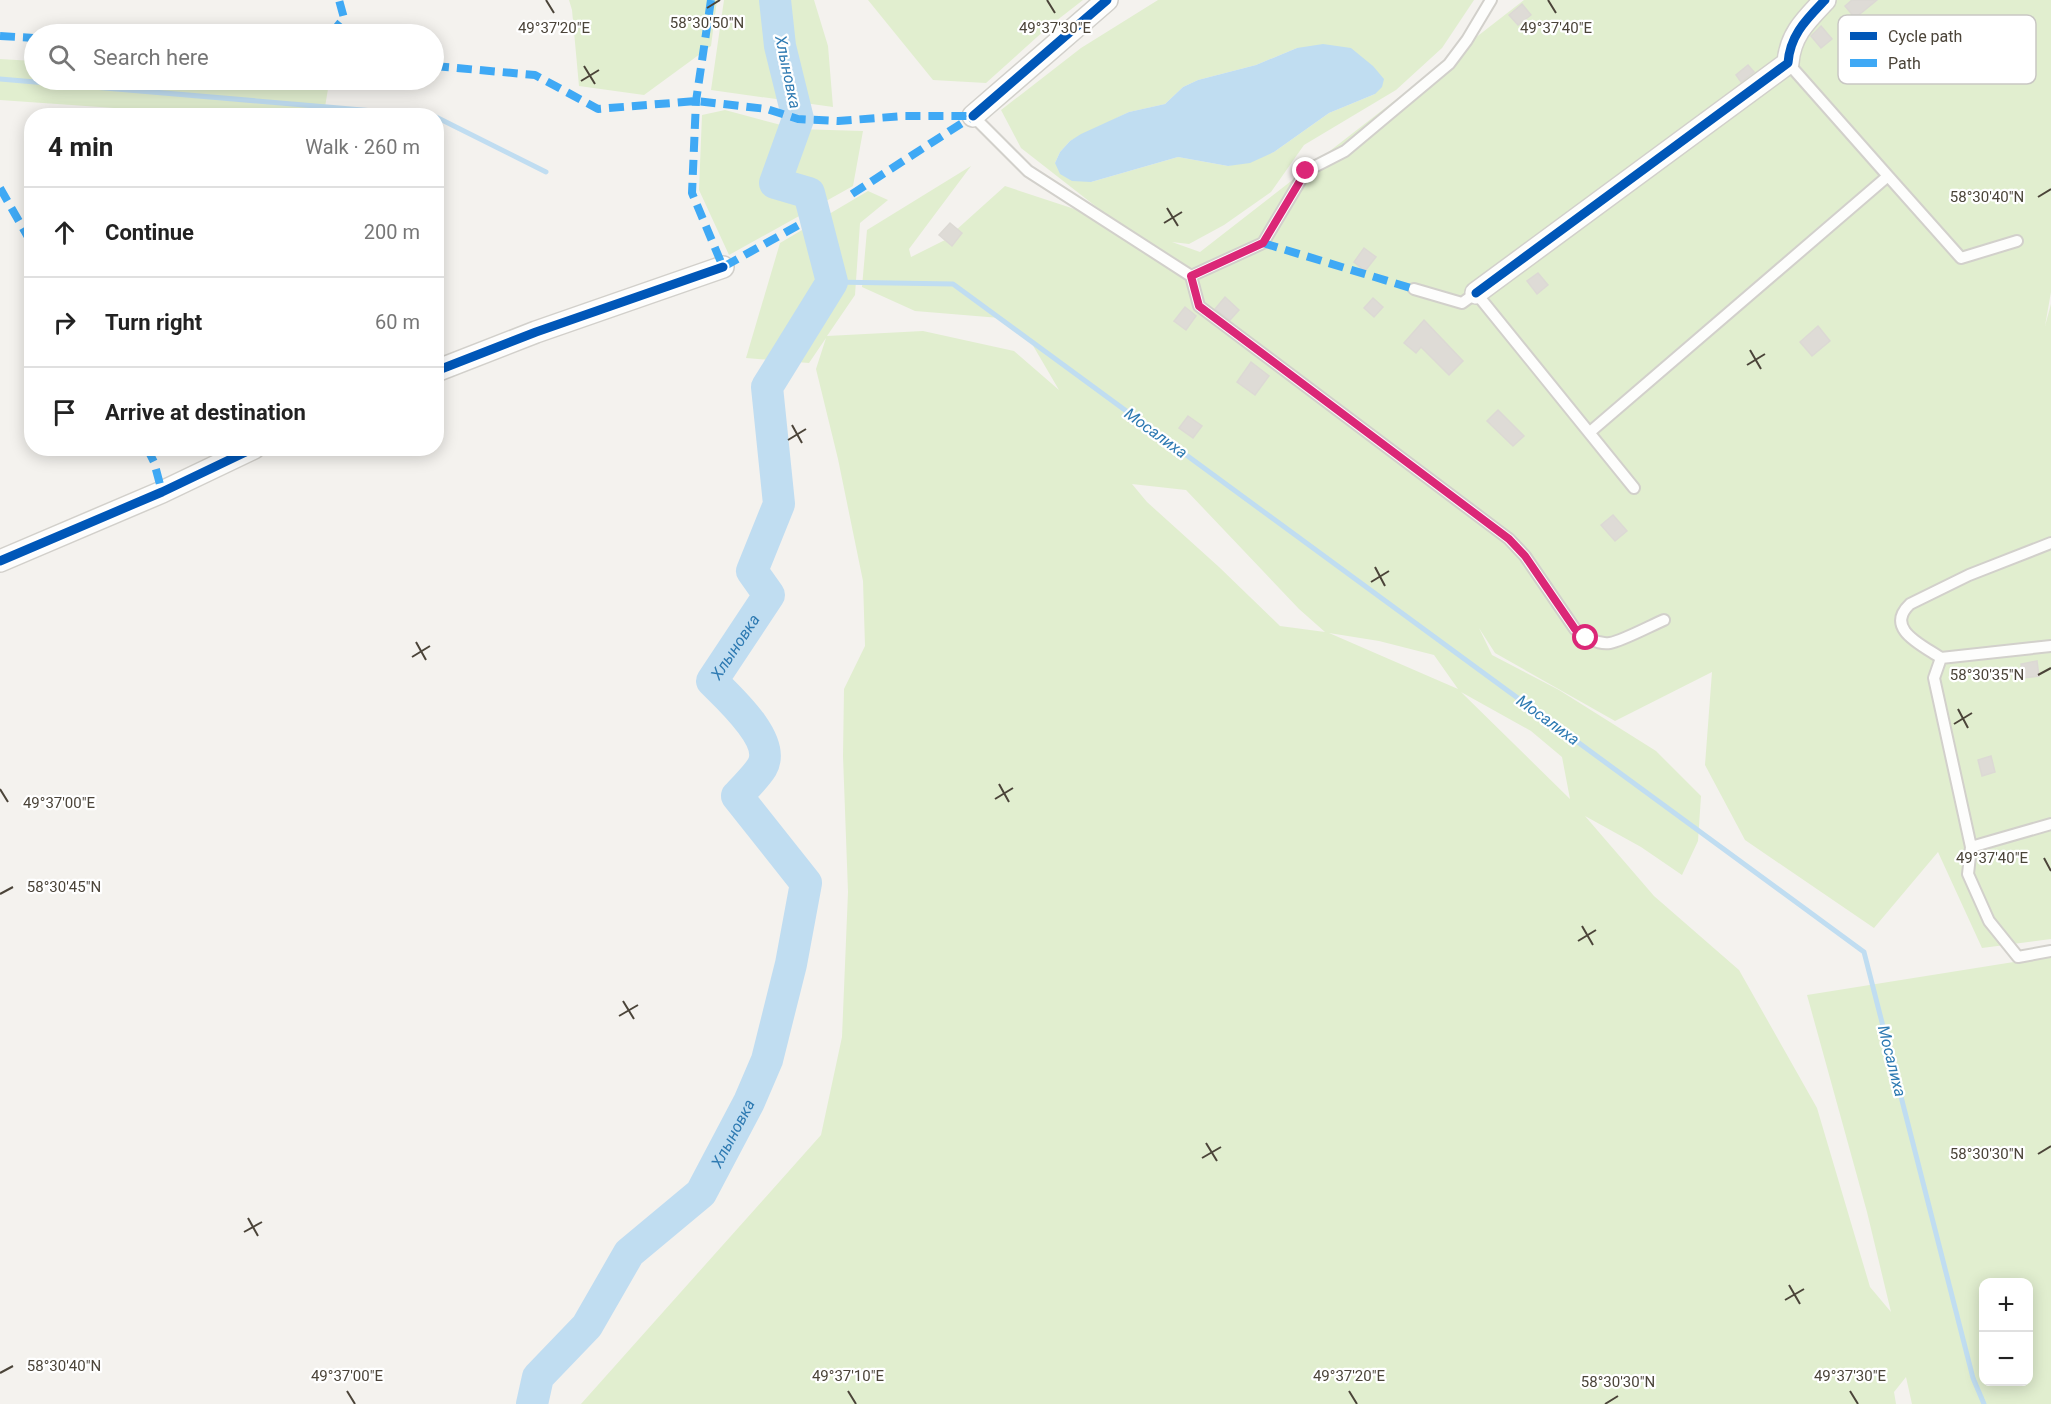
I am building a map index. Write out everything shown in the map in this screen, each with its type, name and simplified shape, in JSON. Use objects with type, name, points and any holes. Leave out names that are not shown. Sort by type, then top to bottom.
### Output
[{"type":"street","points":[[973,117],[1107,0]]},
{"type":"street","points":[[1476,293],[1788,63],[1789,50],[1795,35],[1825,0]]},
{"type":"street","points":[[444,368],[536,332],[723,267]]},
{"type":"street","points":[[0,561],[162,492],[237,456]]},
{"type":"lane","points":[[1191,276],[1263,243],[1306,171],[1345,151],[1449,64],[1467,40],[1491,0]]},
{"type":"lane","points":[[1788,63],[1961,258],[2017,241]]},
{"type":"lane","points":[[973,117],[1028,171],[1191,276],[1199,306],[1509,539],[1525,556],[1575,629],[1586,638],[1611,643],[1664,620]]},
{"type":"lane","points":[[1590,432],[1887,176]]},
{"type":"lane","points":[[1414,289],[1462,303],[1476,293],[1634,488]]},
{"type":"lane","points":[[2051,543],[1969,575],[1910,604],[1903,611],[1900,620],[1907,635],[1941,658],[2051,646]]},
{"type":"lane","points":[[1941,658],[1934,678],[1971,847],[1968,874],[1989,921],[2018,957],[2051,951]]},
{"type":"lane","points":[[1971,847],[2051,824]]},
{"type":"green space","points":[[569,0],[717,0],[711,46],[644,95],[579,86],[572,10]]},
{"type":"green space","points":[[724,0],[814,0],[828,46],[833,107],[711,90]]},
{"type":"green space","points":[[868,0],[1083,0],[1047,28],[986,83],[933,80]]},
{"type":"green space","points":[[1158,0],[1474,0],[1442,48],[1396,90],[1304,145],[1271,192],[1224,225],[1189,244],[1172,242],[1200,252],[1524,0],[2051,0],[2051,292],[2045,326],[2051,304],[2051,939],[1982,948],[1938,852],[1874,928],[1745,840],[1705,765],[1712,672],[1615,721],[1495,653],[1479,628],[1492,655],[1559,690],[1656,751],[1701,796],[1698,841],[1682,875],[1641,847],[1585,816],[1654,896],[1739,970],[1817,1108],[1870,1287],[1891,1312],[1867,1212],[1807,995],[2051,956],[2051,1404],[1912,1404],[1906,1377],[1894,1392],[1896,1404],[581,1404],[821,1135],[842,1037],[848,892],[843,756],[844,689],[865,646],[863,581],[838,459],[816,369],[826,338],[809,363],[746,358],[780,243],[868,191],[888,200],[860,223],[855,295],[827,336],[923,331],[1014,351],[1059,390],[1028,337],[1000,318],[915,311],[862,287],[867,230],[971,166],[909,249],[911,257],[945,240],[1005,186],[1117,223],[1021,148],[1001,110],[1081,48]],"holes":[[[1297,48],[1375,94],[1329,113],[1274,152],[1228,166],[1178,157],[1091,182],[1055,163],[1060,152],[1070,141],[1129,112],[1165,104],[1183,87],[1198,80],[1256,65]],[[1132,484],[1186,490],[1299,609],[1325,632],[1280,626],[1147,502]],[[1329,633],[1379,641],[1434,655],[1458,689]],[[1461,692],[1531,731],[1562,757],[1570,799]]]},
{"type":"green space","points":[[0,59],[24,60],[24,90],[328,90],[325,108],[114,108],[0,100]]},
{"type":"green space","points":[[725,110],[796,129],[863,131],[853,186],[729,255],[699,190],[702,115]]},
{"type":"water","points":[[1323,44],[1351,48],[1373,66],[1384,79],[1382,87],[1375,94],[1329,113],[1274,152],[1250,163],[1228,166],[1178,157],[1091,182],[1072,181],[1060,174],[1055,163],[1060,152],[1070,141],[1081,134],[1129,112],[1165,104],[1183,87],[1198,80],[1256,65],[1297,48]]},
{"type":"building","points":[[1852,0],[1877,0],[1859,15],[1852,15],[1845,6]]},
{"type":"building","points":[[1522,4],[1531,15],[1518,25],[1509,15]]},
{"type":"building","points":[[1821,26],[1832,39],[1821,48],[1811,36]]},
{"type":"building","points":[[1748,65],[1754,72],[1741,82],[1736,75]]},
{"type":"building","points":[[950,223],[962,233],[952,246],[939,235]]},
{"type":"building","points":[[1364,248],[1376,257],[1365,271],[1354,262]]},
{"type":"building","points":[[1538,273],[1548,285],[1537,294],[1527,281]]},
{"type":"building","points":[[1225,297],[1239,310],[1230,320],[1215,309]]},
{"type":"building","points":[[1373,298],[1383,307],[1374,317],[1364,308]]},
{"type":"building","points":[[1185,307],[1196,316],[1186,330],[1174,321]]},
{"type":"building","points":[[1424,320],[1463,361],[1449,375],[1421,347],[1416,353],[1404,343]]},
{"type":"building","points":[[1818,326],[1830,341],[1812,356],[1800,342]]},
{"type":"building","points":[[1251,362],[1269,376],[1255,395],[1237,382]]},
{"type":"building","points":[[1498,410],[1524,436],[1513,446],[1487,421]]},
{"type":"building","points":[[1188,416],[1202,426],[1193,438],[1179,428]]},
{"type":"building","points":[[1613,515],[1627,531],[1615,541],[1601,525]]},
{"type":"building","points":[[2037,661],[2039,676],[2023,678],[2021,664]]},
{"type":"building","points":[[1991,756],[1995,772],[1982,776],[1978,760]]},
{"type":"waterway","name":"Хлыновка","points":[[532,1404],[538,1377],[587,1326],[629,1253],[701,1193],[749,1102],[767,1060],[791,964],[806,883],[737,796],[762,767],[765,757],[763,745],[749,721],[712,681],[769,595],[752,571],[779,504],[767,387],[832,282],[809,193],[775,183],[798,119],[780,46],[775,0]]},
{"type":"waterway","points":[[0,79],[24,81]]},
{"type":"waterway","points":[[129,90],[339,108]]},
{"type":"waterway","points":[[444,121],[546,172]]},
{"type":"waterway","name":"Мосалиха","points":[[832,282],[953,284],[1864,952],[1973,1378],[1984,1404]]},
{"type":"marked path","points":[[339,0],[344,18],[339,24]]},
{"type":"marked path","points":[[711,0],[696,101],[692,193],[723,267],[799,225]]},
{"type":"marked path","points":[[0,36],[24,37]]},
{"type":"marked path","points":[[444,67],[535,75],[598,109],[696,101],[767,109],[798,119],[838,121],[904,116],[973,116]]},
{"type":"marked path","points":[[852,194],[973,116]]},
{"type":"marked path","points":[[0,188],[24,230]]},
{"type":"marked path","points":[[1263,243],[1414,289]]},
{"type":"marked path","points":[[151,456],[162,492]]},
{"type":"cycle path","points":[[973,116],[1107,0]]},
{"type":"cycle path","points":[[1476,293],[1788,63],[1789,53],[1796,36],[1805,21],[1825,0]]},
{"type":"cycle path","points":[[444,368],[536,332],[723,267]]},
{"type":"cycle path","points":[[0,561],[162,492],[237,456]]},
{"type":"route","points":[[1306,171],[1263,243],[1191,276],[1199,306],[1509,539],[1525,556],[1575,629],[1586,638]]}]
